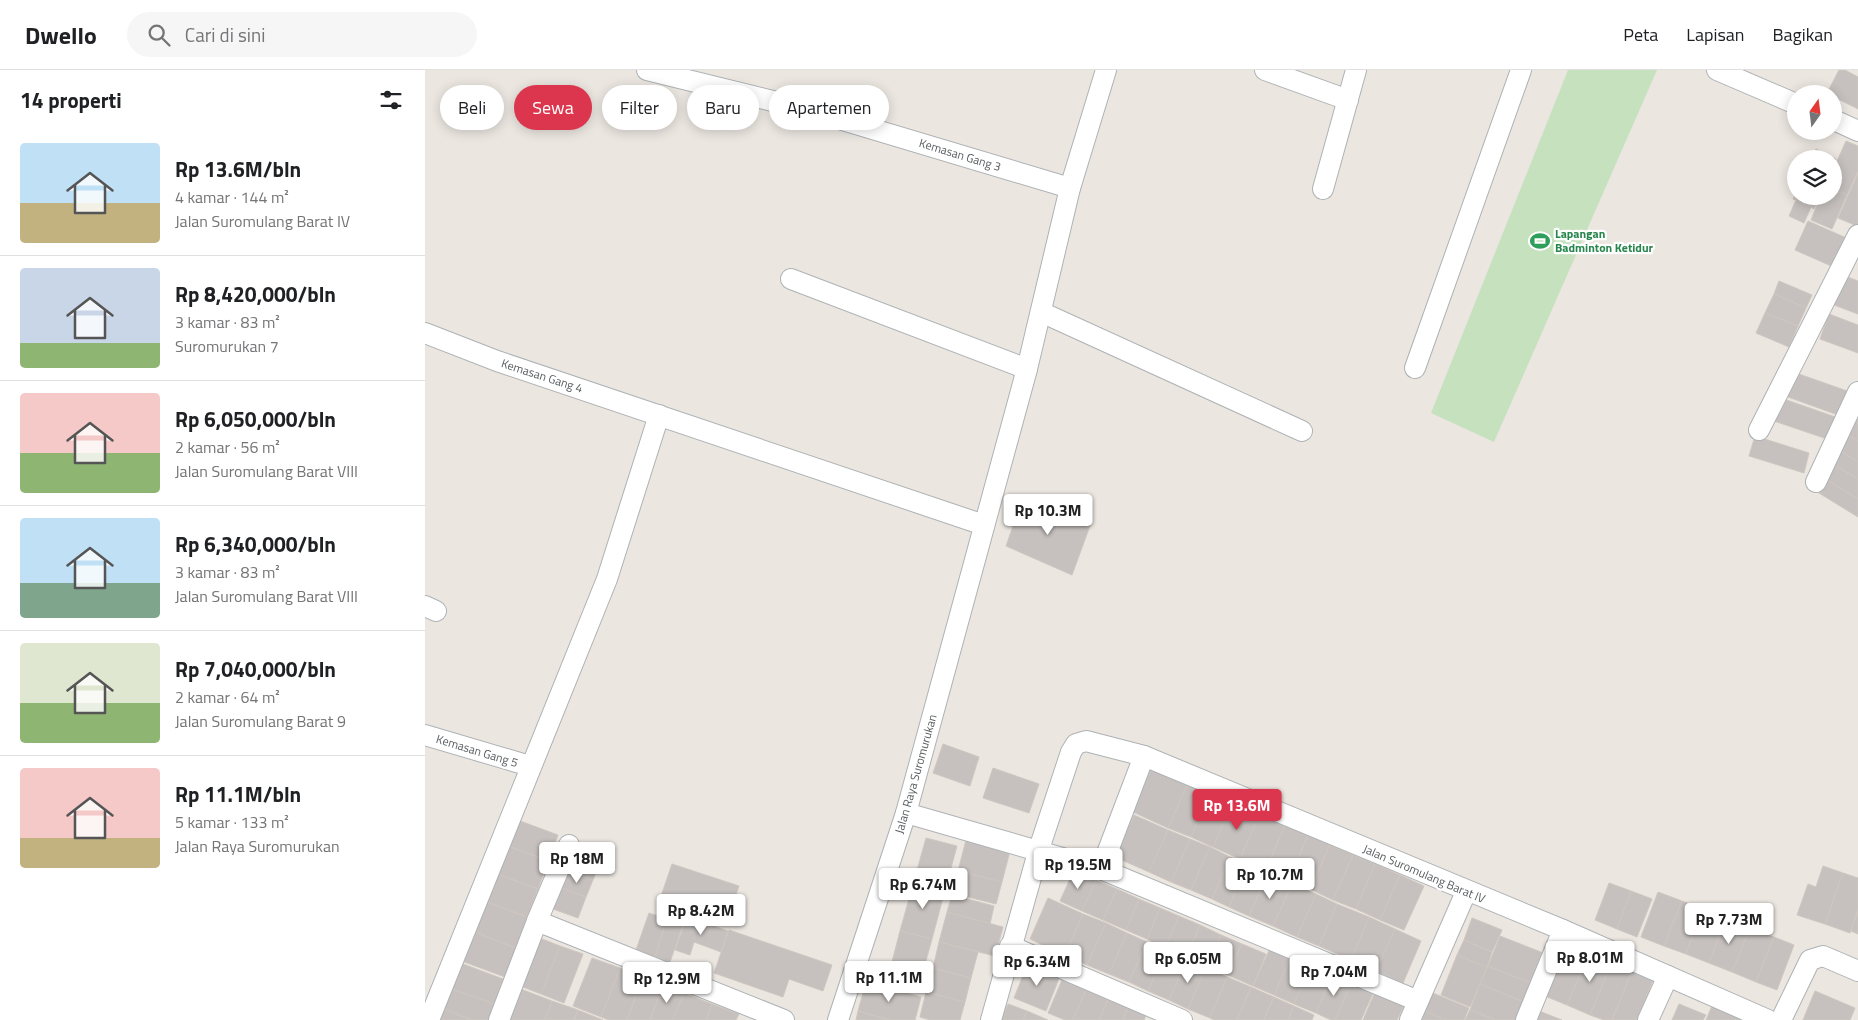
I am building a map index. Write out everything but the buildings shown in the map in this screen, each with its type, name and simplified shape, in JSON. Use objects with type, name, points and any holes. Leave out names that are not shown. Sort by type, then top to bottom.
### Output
[{"type":"street","name":"Kemasan Gang 3","points":[[647,70],[809,110],[1070,188]]},
{"type":"street","name":"Jalan Raya Suromurukan","points":[[838,1020],[906,813],[1027,369],[1070,188],[1106,70]]},
{"type":"street","points":[[1265,70],[1348,100]]},
{"type":"street","points":[[1323,189],[1357,70]]},
{"type":"street","points":[[1415,368],[1521,70]]},
{"type":"street","points":[[1717,70],[1787,100]]},
{"type":"street","points":[[1843,124],[1858,131]]},
{"type":"street","points":[[1759,430],[1858,235]]},
{"type":"street","points":[[791,279],[1027,369]]},
{"type":"street","points":[[1041,312],[1302,431]]},
{"type":"street","name":"Kemasan Gang 4","points":[[425,333],[497,361],[984,524]]},
{"type":"street","points":[[1816,482],[1858,392]]},
{"type":"street","points":[[429,1020],[529,766],[607,578],[659,415]]},
{"type":"street","name":"Kemasan Gang 5","points":[[425,735],[529,766]]},
{"type":"street","name":"Jalan Suromulang Barat IV","points":[[1039,849],[1071,752],[1076,744],[1086,741],[1144,756],[1466,892],[1563,930],[1768,1020]]},
{"type":"street","points":[[1101,869],[1144,756]]},
{"type":"street","points":[[906,813],[1039,849],[1101,869],[1418,1001]]},
{"type":"street","points":[[499,1020],[569,845]]},
{"type":"street","points":[[991,1020],[1010,946],[1039,849]]},
{"type":"street","points":[[1410,1020],[1466,892]]},
{"type":"street","points":[[537,921],[783,1020]]},
{"type":"street","points":[[1526,1020],[1563,930]]},
{"type":"street","points":[[1010,946],[1182,1020]]},
{"type":"street","points":[[1781,1020],[1810,960],[1823,956],[1858,971]]},
{"type":"street","points":[[1648,1020],[1668,976]]},
{"type":"green space","name":"Lapangan Badminton Ketidur","points":[[1568,70],[1657,70],[1494,442],[1431,413]]},
{"type":"place","name":"Lapangan Badminton Ketidur","points":[[1540,241]]}]
